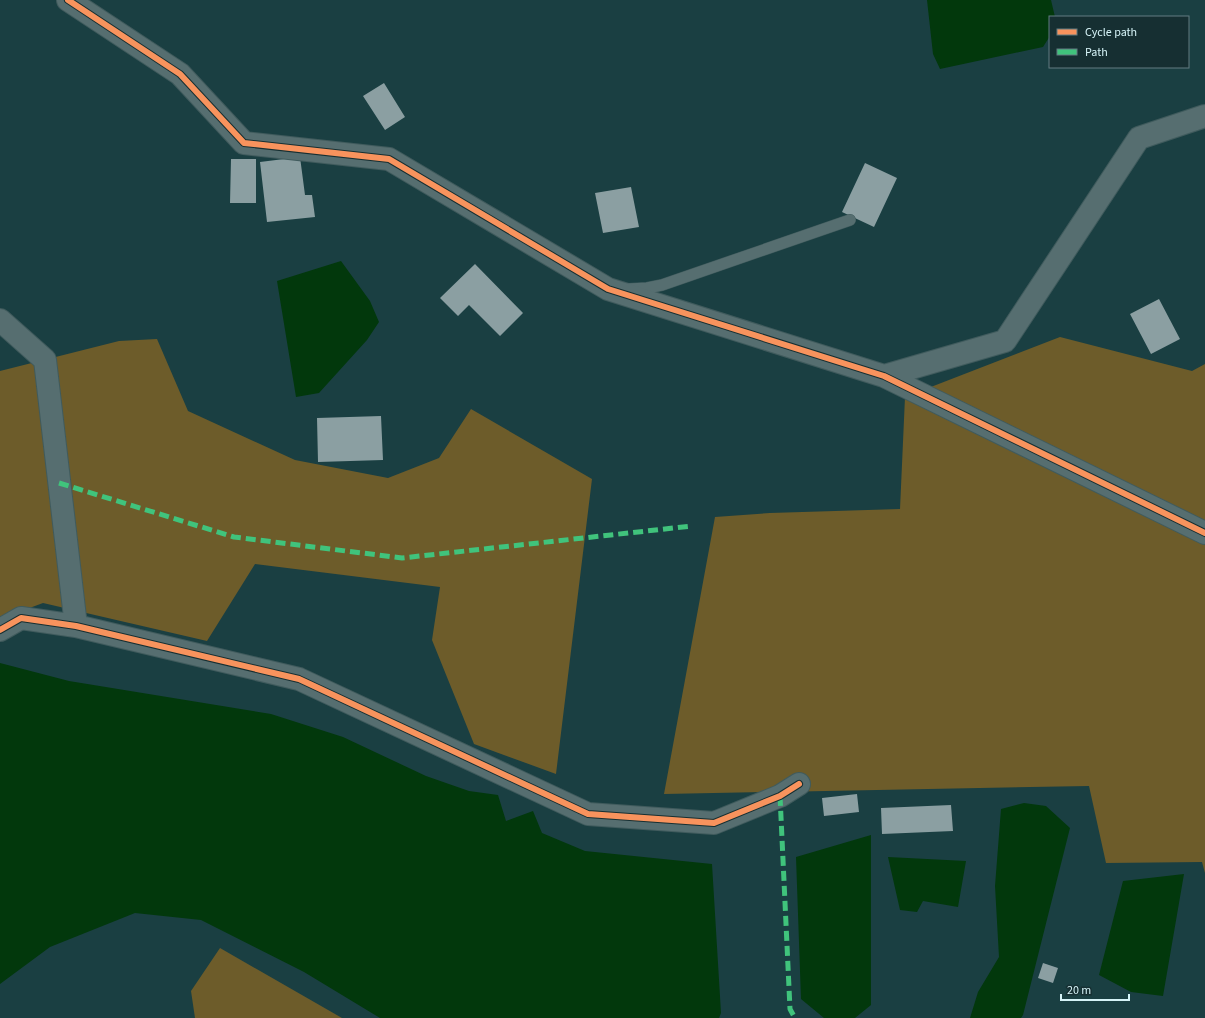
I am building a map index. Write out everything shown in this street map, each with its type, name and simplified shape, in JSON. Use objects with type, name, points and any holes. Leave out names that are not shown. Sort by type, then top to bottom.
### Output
[{"type":"street","points":[[68,0],[180,74],[244,143],[389,159],[608,289],[884,376],[1205,533]]},
{"type":"street","points":[[884,376],[1006,341],[1139,138],[1205,116]]},
{"type":"street","points":[[0,320],[45,360],[76,626]]},
{"type":"street","points":[[0,630],[21,618],[76,626],[299,679],[588,814],[714,823],[780,796],[799,784]]},
{"type":"lane","points":[[608,289],[647,288],[662,285],[850,220]]},
{"type":"shaded area","points":[[927,0],[1051,0],[1055,16],[1049,16],[1049,38],[1043,47],[940,69],[933,54]]},
{"type":"shaded area","points":[[341,261],[370,301],[379,322],[367,340],[319,393],[296,397],[277,281]]},
{"type":"shaded area","points":[[1060,337],[1192,371],[1205,364],[1205,873],[1202,862],[1106,863],[1089,786],[664,794],[715,517],[770,513],[900,509],[905,397]]},
{"type":"shaded area","points":[[157,339],[188,411],[295,460],[388,478],[439,458],[471,409],[592,479],[556,774],[474,744],[432,640],[440,587],[255,564],[207,641],[43,603],[0,619],[0,371],[119,341]]},
{"type":"shaded area","points":[[0,663],[69,681],[271,714],[343,737],[426,776],[469,791],[498,795],[506,821],[533,811],[542,833],[585,851],[712,864],[721,1013],[719,1018],[380,1018],[304,972],[201,920],[135,913],[50,947],[0,984]]},
{"type":"shaded area","points":[[1024,803],[1046,806],[1070,828],[1023,1015],[1021,1018],[970,1018],[978,992],[999,957],[995,886],[1001,809]]},
{"type":"shaded area","points":[[871,835],[871,1005],[855,1018],[824,1018],[801,999],[796,857]]},
{"type":"shaded area","points":[[888,857],[966,861],[958,907],[923,901],[917,912],[900,910]]},
{"type":"shaded area","points":[[1184,874],[1163,996],[1131,992],[1099,975],[1123,881]]},
{"type":"shaded area","points":[[220,948],[342,1018],[195,1018],[191,991]]},
{"type":"building","points":[[384,83],[405,117],[385,130],[363,96]]},
{"type":"building","points":[[300,157],[305,195],[312,195],[315,217],[267,222],[260,162]]},
{"type":"building","points":[[231,159],[256,159],[256,203],[230,203]]},
{"type":"building","points":[[865,163],[897,178],[874,227],[842,212]]},
{"type":"building","points":[[631,187],[639,227],[603,233],[595,193]]},
{"type":"building","points":[[475,264],[523,313],[500,336],[469,305],[458,316],[440,298]]},
{"type":"building","points":[[1159,299],[1180,339],[1151,354],[1130,314]]},
{"type":"building","points":[[381,416],[383,460],[318,462],[317,418]]},
{"type":"building","points":[[857,794],[859,812],[824,816],[822,798]]},
{"type":"building","points":[[951,805],[953,831],[882,834],[881,808]]},
{"type":"building","points":[[1043,963],[1058,968],[1053,983],[1038,978]]},
{"type":"marked path","points":[[59,483],[234,537],[402,558],[692,526]]},
{"type":"marked path","points":[[780,796],[790,1009],[795,1018]]},
{"type":"cycle path","points":[[68,0],[180,74],[244,143],[389,159],[608,289],[884,376],[1205,533]]},
{"type":"cycle path","points":[[0,630],[21,618],[76,626],[299,679],[588,814],[714,823],[780,796],[799,784]]}]
